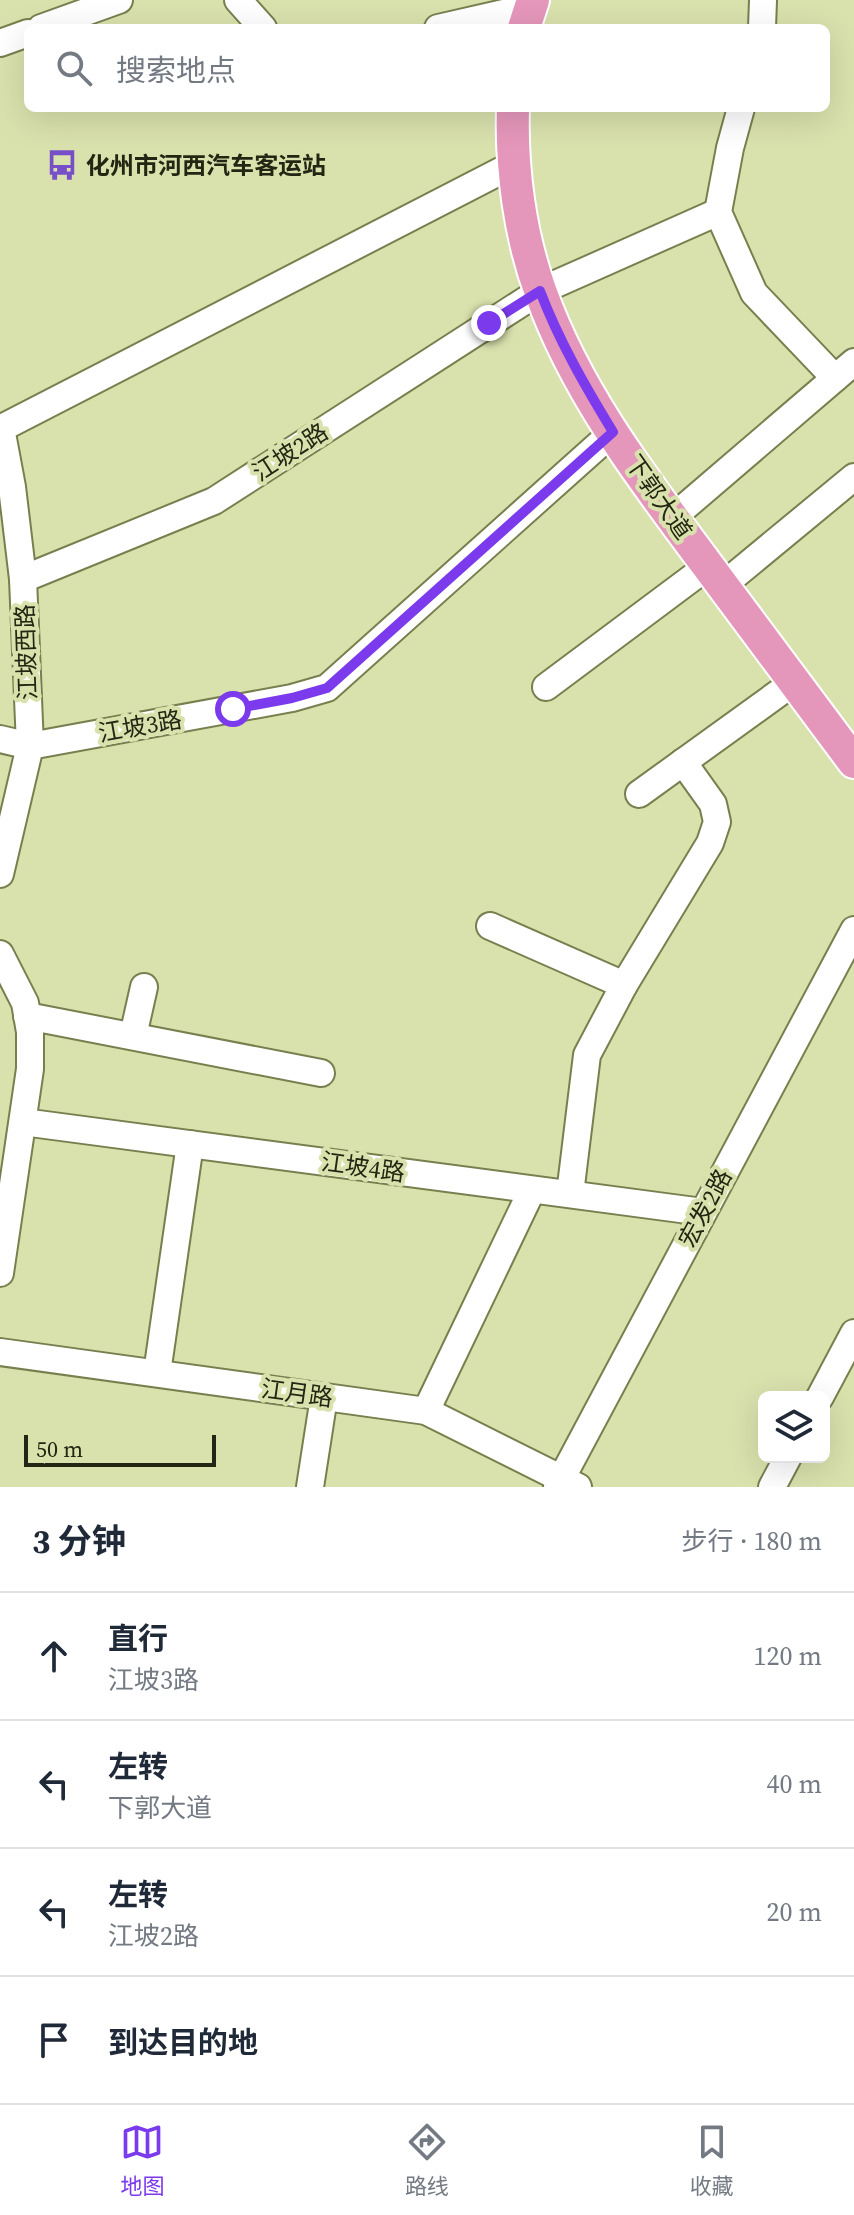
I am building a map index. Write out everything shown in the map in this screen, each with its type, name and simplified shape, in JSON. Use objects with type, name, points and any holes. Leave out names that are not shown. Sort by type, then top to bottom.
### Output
[{"type":"main road","name":"下郭大道","points":[[513,112],[514,164],[528,253],[557,333],[578,375],[672,518],[854,762]]},
{"type":"street","points":[[52,24],[119,0]]},
{"type":"street","points":[[238,0],[259,24]]},
{"type":"street","points":[[762,24],[763,0]]},
{"type":"street","points":[[461,24],[529,12]]},
{"type":"street","points":[[0,43],[24,34]]},
{"type":"street","points":[[672,518],[845,370],[754,293],[718,212],[740,112]]},
{"type":"street","points":[[1,428],[514,164]]},
{"type":"street","name":"江坡2路","points":[[23,579],[214,501],[540,291],[718,212]]},
{"type":"street","name":"江坡西路","points":[[0,874],[30,746],[23,579],[1,428]]},
{"type":"street","name":"江坡3路","points":[[0,739],[30,746],[292,698],[327,688],[613,432]]},
{"type":"street","points":[[546,687],[715,576],[854,477]]},
{"type":"street","points":[[639,794],[794,682]]},
{"type":"street","points":[[570,1194],[587,1055],[624,985],[710,843],[717,822],[713,804],[683,762]]},
{"type":"street","points":[[490,926],[624,985]]},
{"type":"street","name":"宏发2路","points":[[566,1484],[703,1212],[854,930]]},
{"type":"street","points":[[0,954],[25,1003],[30,1032],[30,1069],[0,1273]]},
{"type":"street","points":[[133,1036],[144,987]]},
{"type":"street","points":[[27,1016],[321,1073]]},
{"type":"street","name":"江坡4路","points":[[23,1122],[703,1212]]},
{"type":"street","points":[[157,1373],[190,1144]]},
{"type":"street","points":[[426,1411],[532,1190]]},
{"type":"street","points":[[823,1391],[854,1333]]},
{"type":"street","name":"江月路","points":[[0,1352],[426,1411],[566,1484]]},
{"type":"street","points":[[310,1487],[324,1397]]},
{"type":"street","points":[[772,1487],[785,1463]]},
{"type":"place","name":"化州市河西汽车客运站","points":[[62,165]]},
{"type":"route","points":[[233,709],[327,688],[613,432],[578,375],[540,291],[489,323]]}]
